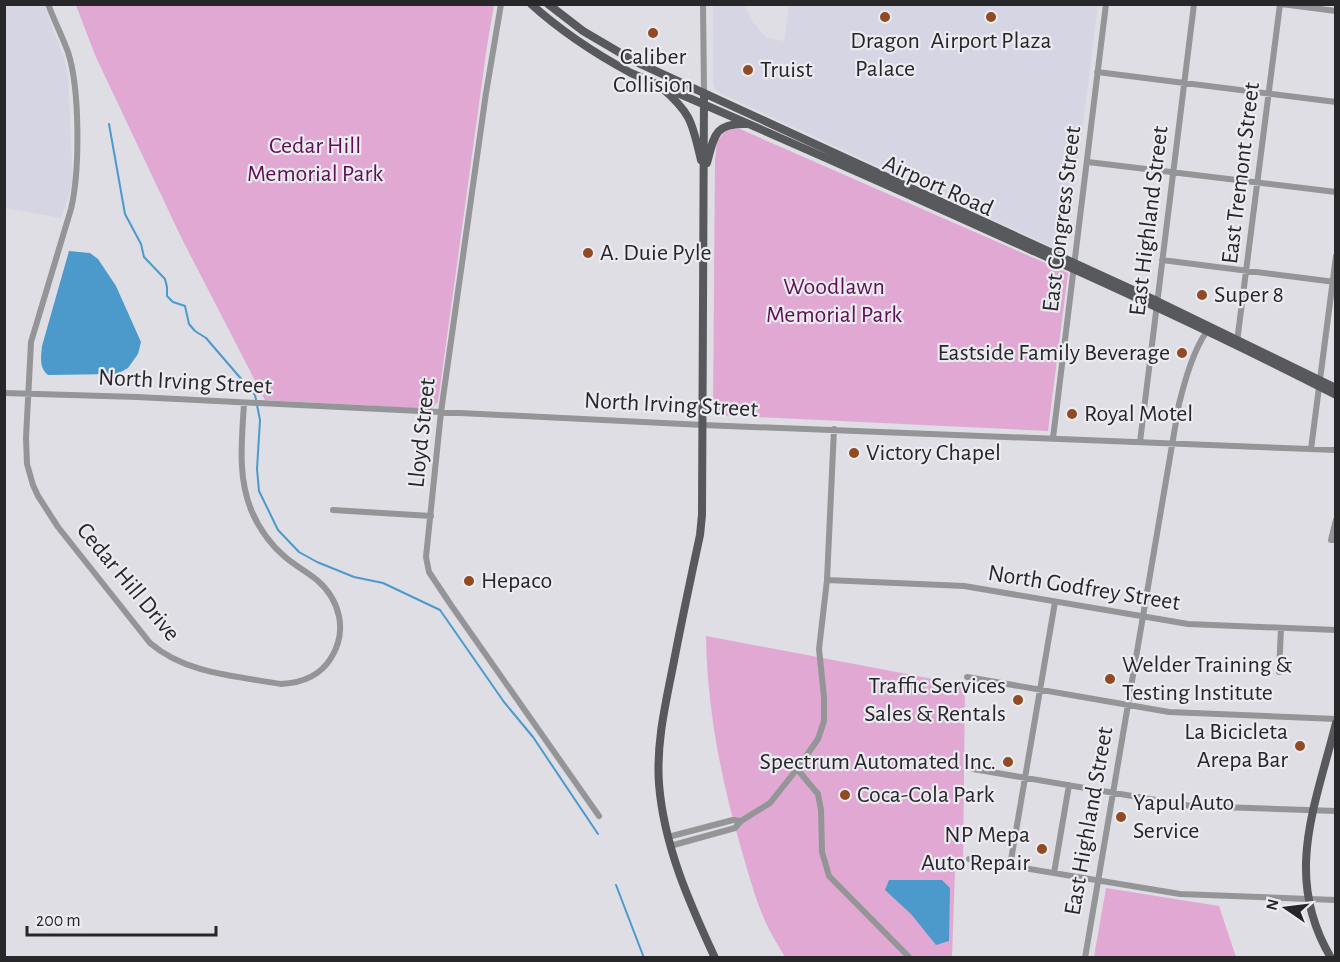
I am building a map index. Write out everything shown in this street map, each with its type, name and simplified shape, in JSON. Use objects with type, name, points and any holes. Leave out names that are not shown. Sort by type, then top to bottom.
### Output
[{"type":"main road","name":"Airport Road","points":[[531,4],[571,38],[596,54],[657,84],[1074,266]]},
{"type":"main road","name":"Airport Road","points":[[548,4],[608,47],[1157,304],[1319,383],[1335,388]]},
{"type":"main road","points":[[657,84],[686,112],[694,129],[704,173]]},
{"type":"main road","points":[[704,93],[703,496],[700,535],[660,732],[659,785],[670,846],[683,887],[715,957]]},
{"type":"main road","points":[[704,173],[713,139],[718,132],[727,125],[749,124]]},
{"type":"main road","name":"Airport Road","points":[[1157,304],[1207,331],[1237,342]]},
{"type":"main road","name":"Airport Road","points":[[1319,383],[1335,395]]},
{"type":"main road","points":[[1332,957],[1319,933],[1308,899],[1305,856],[1335,721]]},
{"type":"street","name":"Cedar Hill Drive","points":[[48,4],[68,53],[74,79],[77,170],[76,189],[71,209],[31,342],[26,458],[35,491],[58,527],[150,643],[171,659],[190,667],[281,684],[291,683],[313,675],[328,662],[339,641],[340,621],[334,601],[325,587],[278,550],[264,533],[252,510],[242,471],[244,403]]},
{"type":"street","name":"Lloyd Street","points":[[501,4],[486,93],[441,412],[426,557],[429,572],[599,816]]},
{"type":"street","points":[[704,4],[704,93]]},
{"type":"street","name":"East Congress Street","points":[[1053,438],[1106,4]]},
{"type":"street","name":"East Highland Street","points":[[1140,442],[1194,4]]},
{"type":"street","points":[[1280,4],[1335,11]]},
{"type":"street","name":"East Tremont Street","points":[[1237,342],[1280,4]]},
{"type":"street","points":[[1097,72],[1335,102]]},
{"type":"street","points":[[1088,162],[1335,192]]},
{"type":"street","points":[[1311,449],[1334,282],[1335,256]]},
{"type":"street","points":[[1162,260],[1334,282]]},
{"type":"street","name":"East Highland Street","points":[[1084,957],[1183,388],[1207,331]]},
{"type":"street","name":"North Irving Street","points":[[4,393],[137,397],[703,425],[1335,450]]},
{"type":"street","points":[[670,846],[735,828],[741,821],[770,803],[818,739],[824,721],[819,649],[827,580],[834,429]]},
{"type":"street","points":[[333,510],[431,516]]},
{"type":"street","points":[[1333,540],[1335,520]]},
{"type":"street","name":"North Godfrey Street","points":[[827,580],[964,586],[1188,624],[1335,630]]},
{"type":"street","points":[[1010,866],[1055,602]]},
{"type":"street","points":[[1279,672],[1281,628]]},
{"type":"street","points":[[967,677],[1169,712],[1335,721]]},
{"type":"street","points":[[974,768],[1191,806],[1335,811]]},
{"type":"street","points":[[797,769],[818,794],[821,810],[822,852],[829,876],[910,957]]},
{"type":"street","points":[[1054,873],[1069,785]]},
{"type":"street","points":[[668,837],[733,820],[741,821]]},
{"type":"street","points":[[969,859],[1180,894],[1335,900]]},
{"type":"shaded area","points":[[5,5],[44,5],[64,59],[68,75],[73,182],[61,218],[5,208]]},
{"type":"shaded area","name":"Airport Plaza","points":[[713,5],[744,5],[755,25],[767,38],[784,41],[789,5],[1098,5],[1067,249],[1061,251],[720,93],[715,89],[713,81]]},
{"type":"green space","name":"Cedar Hill Memorial Park","points":[[76,5],[494,5],[438,402],[431,409],[265,400],[181,237],[95,55]]},
{"type":"green space","name":"Woodlawn Memorial Park","points":[[728,128],[740,129],[1068,273],[1048,431],[713,415],[715,161],[717,141]]},
{"type":"green space","name":"Coca-Cola Park","points":[[706,636],[965,685],[963,863],[955,870],[952,957],[785,957],[767,926],[758,903],[727,796],[712,717]]},
{"type":"green space","points":[[1106,888],[1219,906],[1236,957],[1094,957]]},
{"type":"water","points":[[69,251],[90,253],[98,259],[116,286],[141,342],[138,354],[128,368],[117,374],[48,375],[43,369],[42,346]]},
{"type":"water","points":[[889,880],[942,880],[950,888],[949,941],[936,945],[911,914],[885,890]]},
{"type":"waterway","points":[[109,124],[125,214],[141,244],[144,257],[165,279],[167,296],[173,302],[185,306],[189,324],[206,338],[255,395],[260,420],[257,469],[259,491],[278,530],[299,552],[317,562],[354,577],[383,583],[440,610],[504,702],[533,737],[598,834]]},
{"type":"waterway","points":[[616,885],[644,958]]},
{"type":"place","name":"Dragon Palace","points":[[885,17]]},
{"type":"place","name":"Airport Plaza","points":[[991,17]]},
{"type":"place","name":"Caliber Collision","points":[[653,33]]},
{"type":"place","name":"Truist","points":[[748,70]]},
{"type":"place","name":"A. Duie Pyle","points":[[588,253]]},
{"type":"place","name":"Super 8","points":[[1202,295]]},
{"type":"place","name":"Eastside Family Beverage","points":[[1182,353]]},
{"type":"place","name":"Royal Motel","points":[[1072,414]]},
{"type":"place","name":"Victory Chapel","points":[[854,453]]},
{"type":"place","name":"Hepaco","points":[[469,581]]},
{"type":"place","name":"Welder Training & Testing Institute","points":[[1110,679]]},
{"type":"place","name":"Traffic Services Sales & Rentals","points":[[1018,700]]},
{"type":"place","name":"La Bicicleta Arepa Bar","points":[[1300,746]]},
{"type":"place","name":"Spectrum Automated Inc.","points":[[1008,762]]},
{"type":"place","name":"Coca-Cola Park","points":[[845,795]]},
{"type":"place","name":"Yapul Auto Service","points":[[1121,817]]},
{"type":"place","name":"NP Mepa Auto Repair","points":[[1042,849]]}]
